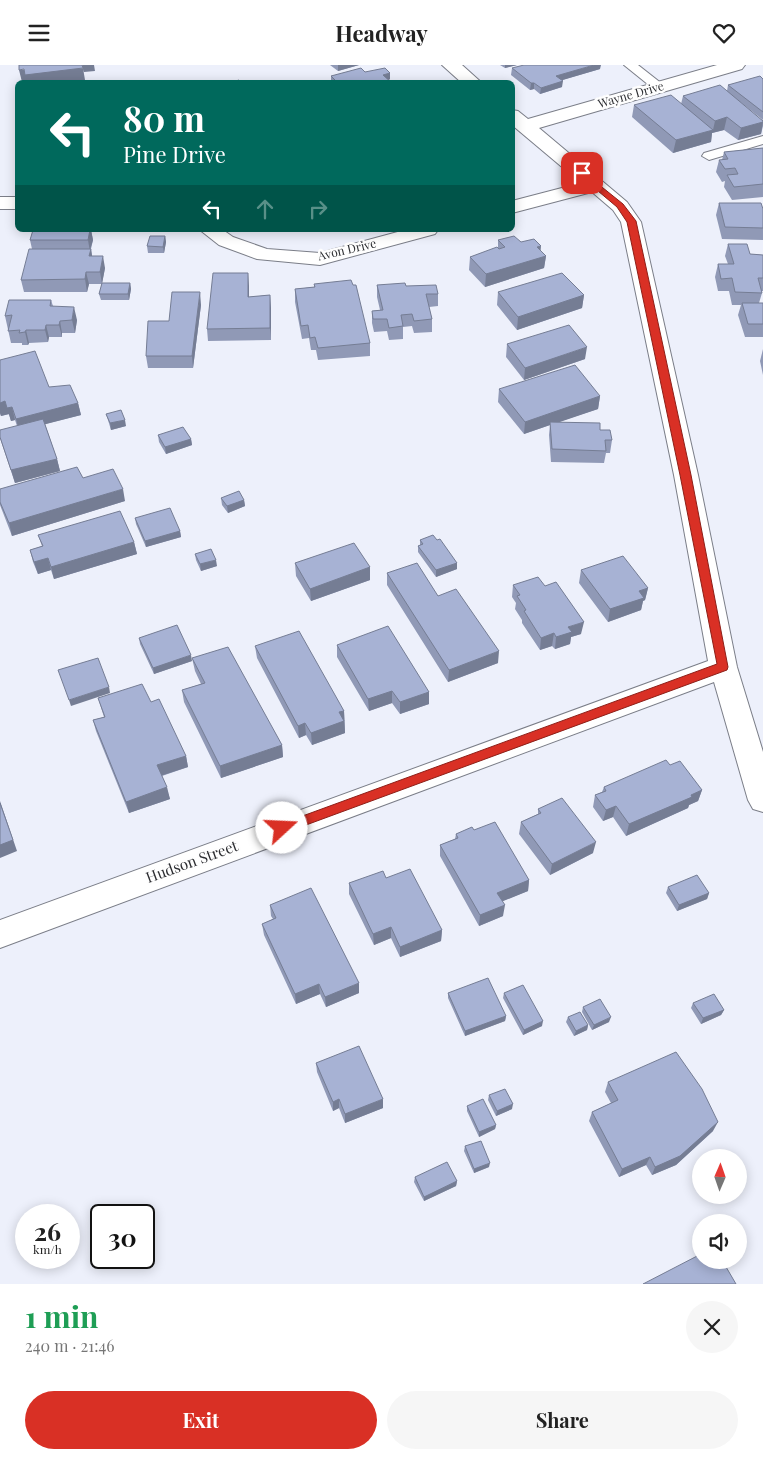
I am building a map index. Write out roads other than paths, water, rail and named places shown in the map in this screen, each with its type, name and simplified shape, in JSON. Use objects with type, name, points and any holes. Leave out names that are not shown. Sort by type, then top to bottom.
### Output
[{"type":"street","points":[[451,65],[469,80]]},
{"type":"street","name":"Wayne Drive","points":[[519,121],[660,87],[736,65]]},
{"type":"street","points":[[519,121],[620,206],[632,221],[723,667],[763,800]]},
{"type":"street","points":[[515,206],[596,185]]},
{"type":"street","points":[[0,203],[15,203]]},
{"type":"street","name":"Avon Drive","points":[[213,232],[226,241],[264,255],[320,259],[421,232]]},
{"type":"street","name":"Hudson Street","points":[[0,935],[136,882],[723,667]]},
{"type":"lane","points":[[630,65],[660,87]]},
{"type":"lane","points":[[709,156],[763,140]]}]
